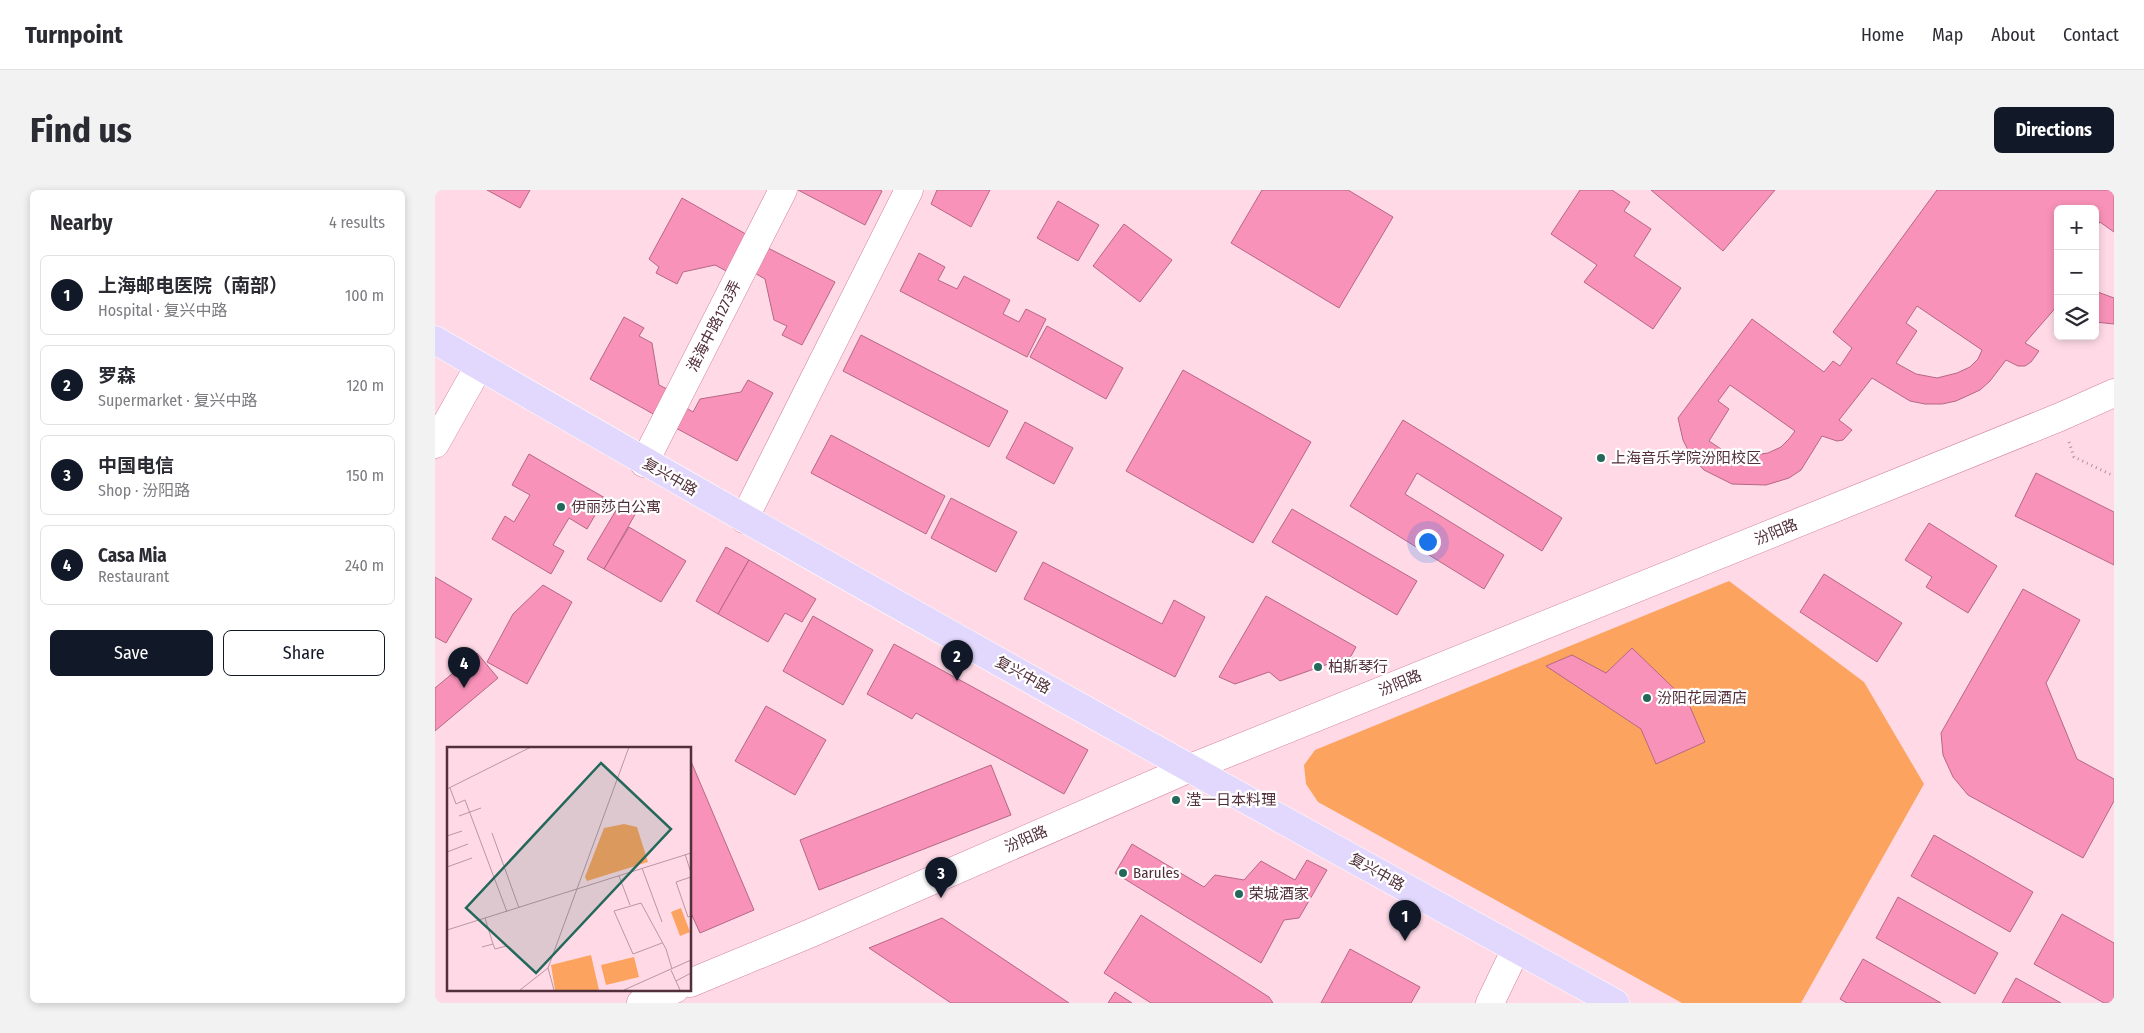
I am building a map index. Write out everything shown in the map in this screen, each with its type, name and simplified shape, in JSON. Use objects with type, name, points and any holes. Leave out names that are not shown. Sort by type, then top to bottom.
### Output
[{"type":"main road","name":"复兴中路","points":[[435,340],[644,463],[1189,768],[1615,1003]]},
{"type":"street","name":"淮海中路1273弄","points":[[644,463],[783,190]]},
{"type":"street","points":[[744,519],[909,190]]},
{"type":"street","points":[[435,444],[479,366]]},
{"type":"street","name":"汾阳路","points":[[691,983],[811,933],[1189,768],[2061,418],[2114,393]]},
{"type":"street","points":[[1490,1003],[1516,949]]},
{"type":"street","points":[[641,1003],[673,990]]},
{"type":"path","points":[[2061,418],[2075,457],[2114,476]]},
{"type":"shaded area","points":[[1729,581],[1864,682],[1924,784],[1801,1003],[1682,1003],[1318,802],[1306,784],[1304,765],[1315,750]]},
{"type":"building","points":[[487,190],[530,190],[520,208]]},
{"type":"building","points":[[798,190],[879,190],[882,191],[865,225]]},
{"type":"building","points":[[937,190],[990,190],[971,227],[931,204]]},
{"type":"building","points":[[1262,190],[1348,190],[1393,217],[1339,308],[1231,243]]},
{"type":"building","points":[[1580,190],[1612,190],[1630,202],[1624,211],[1651,229],[1634,256],[1681,288],[1653,329],[1584,282],[1597,265],[1551,234]]},
{"type":"building","points":[[1651,190],[1775,190],[1723,251]]},
{"type":"building","points":[[1937,190],[2114,190],[2114,232],[2100,222],[2099,223],[2099,205],[2054,205],[2054,310],[2025,343],[2039,351],[2031,362],[2025,366],[2018,366],[2006,360],[1990,381],[1980,390],[1956,401],[1942,404],[1925,404],[1910,401],[1872,378],[1839,420],[1852,430],[1843,440],[1837,441],[1822,436],[1801,470],[1789,478],[1766,485],[1732,484],[1704,470],[1691,456],[1683,440],[1678,418],[1752,319],[1824,372],[1833,361],[1840,366],[1852,348],[1833,332]],"holes":[[[1917,306],[1982,350],[1978,359],[1970,367],[1957,373],[1937,378],[1916,374],[1896,363],[1917,331],[1906,323]],[[1730,385],[1795,431],[1781,447],[1768,453],[1748,456],[1727,453],[1709,441],[1729,409],[1718,401]]]},
{"type":"building","points":[[682,198],[751,237],[732,274],[715,265],[683,272],[677,284],[656,273],[659,267],[649,259]]},
{"type":"building","points":[[1058,201],[1099,225],[1078,261],[1037,238]]},
{"type":"building","points":[[1124,224],[1172,260],[1140,302],[1093,266]]},
{"type":"building","points":[[766,247],[835,282],[802,345],[782,335],[787,326],[774,320],[765,279],[753,272]]},
{"type":"building","points":[[919,253],[945,267],[938,280],[957,289],[964,276],[1010,300],[1003,314],[1019,322],[1026,309],[1046,319],[1027,357],[900,291]]},
{"type":"building","points":[[2099,292],[2114,298],[2114,324],[2099,322]]},
{"type":"building","points":[[624,317],[644,328],[639,336],[652,343],[659,385],[671,391],[657,416],[590,379]]},
{"type":"building","points":[[1047,326],[1123,368],[1106,399],[1030,357]]},
{"type":"building","points":[[861,335],[1008,411],[989,447],[843,371]]},
{"type":"building","points":[[1183,370],[1311,442],[1253,543],[1126,471]]},
{"type":"building","points":[[748,380],[773,393],[737,461],[674,427],[685,407],[693,412],[700,399],[741,392]]},
{"type":"building","points":[[1403,420],[1562,518],[1542,551],[1417,473],[1405,494],[1504,555],[1484,589],[1350,506]]},
{"type":"building","points":[[1025,422],[1073,448],[1054,484],[1006,458]]},
{"type":"building","points":[[831,435],[945,496],[926,534],[811,473]]},
{"type":"building","name":"伊丽莎白公寓","points":[[529,454],[605,498],[587,529],[569,518],[553,545],[564,551],[551,574],[492,539],[505,516],[514,522],[530,495],[512,485]]},
{"type":"building","points":[[2036,473],[2114,512],[2114,565],[2015,516]]},
{"type":"building","points":[[951,498],[1017,532],[996,572],[931,538]]},
{"type":"building","points":[[621,502],[637,511],[604,569],[587,559]]},
{"type":"building","points":[[1292,509],[1417,581],[1397,615],[1272,542]]},
{"type":"building","points":[[1929,523],[1997,566],[1968,613],[1926,587],[1932,577],[1905,560]]},
{"type":"building","points":[[629,527],[686,561],[661,602],[604,569]]},
{"type":"building","points":[[726,547],[749,560],[718,614],[696,601]]},
{"type":"building","points":[[749,560],[816,599],[802,622],[785,613],[768,642],[718,614]]},
{"type":"building","points":[[1043,562],[1162,624],[1174,600],[1205,617],[1175,677],[1024,599]]},
{"type":"building","points":[[1824,574],[1902,623],[1877,662],[1800,612]]},
{"type":"building","points":[[435,577],[472,599],[446,643],[435,637]]},
{"type":"building","points":[[543,585],[572,602],[527,684],[487,662],[513,614]]},
{"type":"building","points":[[2023,589],[2080,620],[2046,683],[2077,759],[2114,779],[2114,801],[2083,858],[1968,795],[1953,777],[1943,755],[1941,733]]},
{"type":"building","points":[[1266,596],[1356,647],[1351,656],[1280,681],[1269,672],[1235,684],[1219,677]]},
{"type":"building","points":[[813,616],[873,650],[843,705],[783,671]]},
{"type":"building","points":[[894,644],[1088,750],[1064,794],[916,713],[912,719],[867,694]]},
{"type":"building","points":[[1632,648],[1688,702],[1705,742],[1656,764],[1641,729],[1546,666],[1572,655],[1606,673]]},
{"type":"building","points":[[477,653],[498,678],[435,731],[435,688]]},
{"type":"building","points":[[766,706],[826,740],[795,795],[735,761]]},
{"type":"building","points":[[691,761],[754,910],[700,933],[691,913]]},
{"type":"building","points":[[991,765],[1011,815],[819,890],[800,840]]},
{"type":"building","points":[[1934,835],[2033,892],[2010,932],[1911,876]]},
{"type":"building","points":[[1132,844],[1204,887],[1215,875],[1244,880],[1261,861],[1295,880],[1307,860],[1327,870],[1299,918],[1284,920],[1261,963],[1115,873]]},
{"type":"building","points":[[1898,897],[1998,953],[1975,994],[1876,938]]},
{"type":"building","points":[[2062,914],[2114,943],[2114,1003],[2104,1003],[2034,964]]},
{"type":"building","points":[[1141,915],[1269,997],[1273,1003],[1151,1003],[1104,973]]},
{"type":"building","points":[[942,918],[1069,1003],[951,1003],[869,948]]},
{"type":"building","points":[[1350,949],[1420,987],[1411,1003],[1321,1003]]},
{"type":"building","points":[[1863,959],[1941,1003],[1847,1003],[1840,999]]},
{"type":"building","points":[[2016,978],[2061,1003],[2002,1003]]},
{"type":"building","points":[[1115,992],[1132,1003],[1108,1003]]},
{"type":"place","name":"上海音乐学院汾阳校区","points":[[1601,458]]},
{"type":"place","name":"伊丽莎白公寓","points":[[561,507]]},
{"type":"place","name":"柏斯琴行","points":[[1318,667]]},
{"type":"place","name":"罗森","points":[[957,681]]},
{"type":"place","name":"Casa Mia","points":[[464,688]]},
{"type":"place","name":"汾阳花园酒店","points":[[1647,698]]},
{"type":"place","name":"滢一日本料理","points":[[1176,800]]},
{"type":"place","name":"Barules","points":[[1123,873]]},
{"type":"place","name":"荣城酒家","points":[[1239,894]]},
{"type":"place","name":"中国电信","points":[[941,898]]},
{"type":"place","name":"上海邮电医院（南部）","points":[[1405,941]]}]
